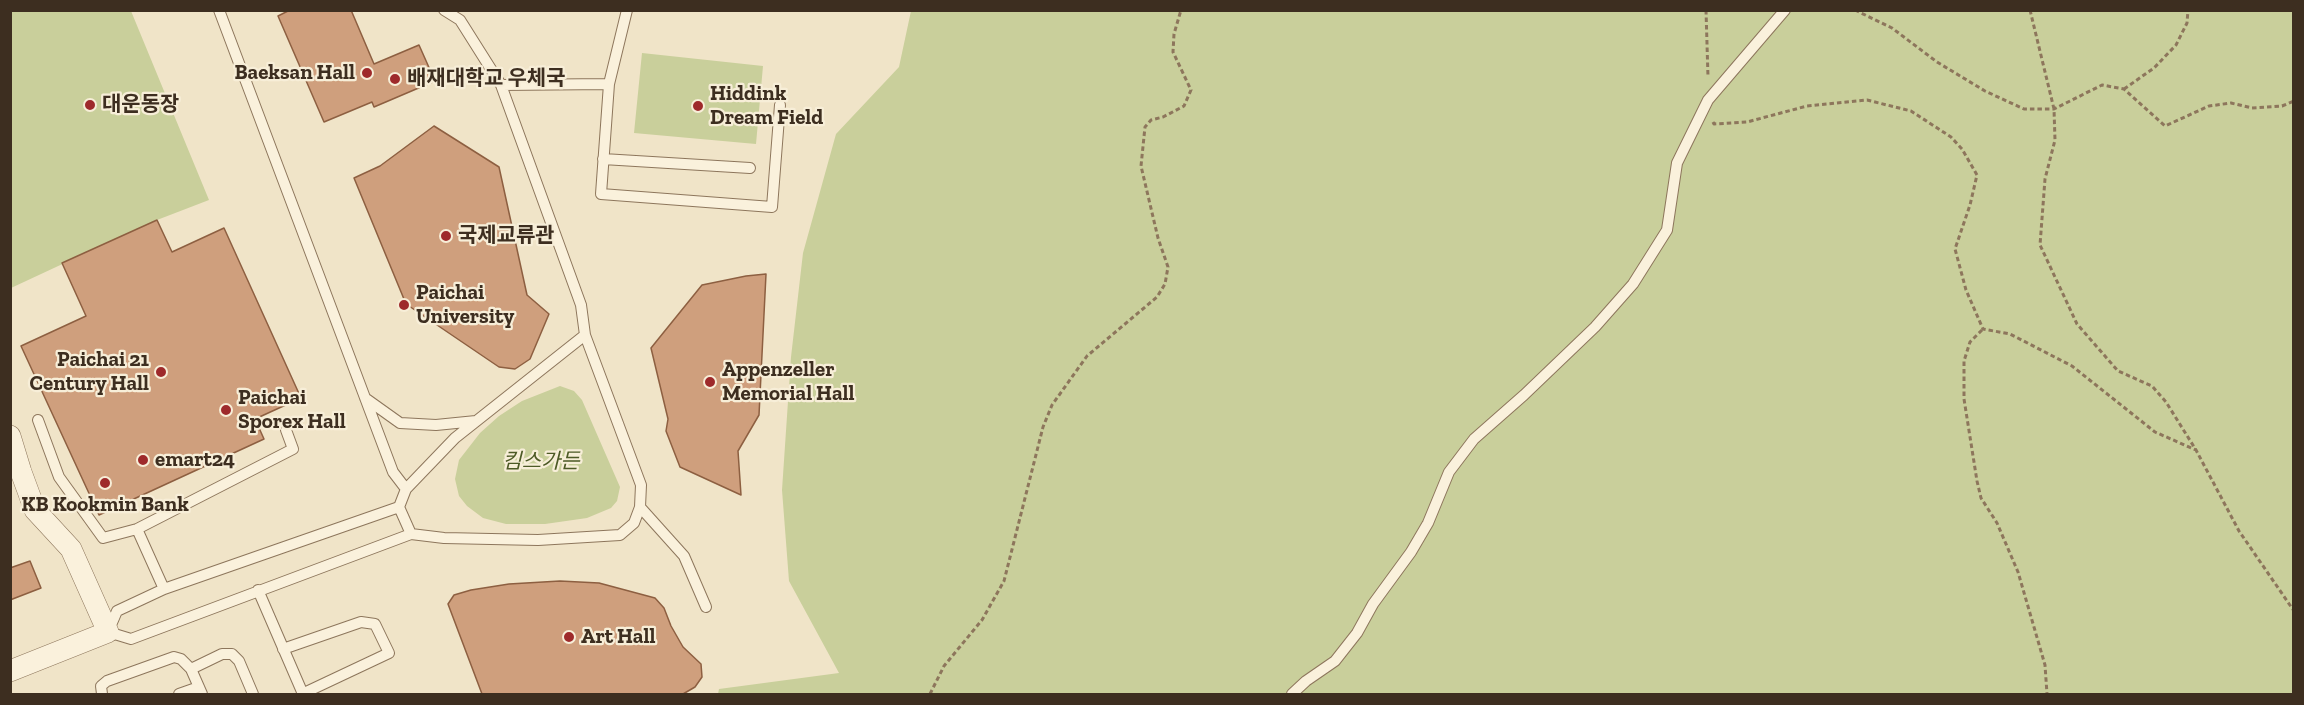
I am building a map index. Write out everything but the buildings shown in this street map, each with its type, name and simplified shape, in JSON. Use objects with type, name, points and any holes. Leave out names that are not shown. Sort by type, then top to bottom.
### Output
[{"type":"street","points":[[10,436],[35,510],[71,549],[108,632],[10,670]]},
{"type":"lane","points":[[219,10],[393,472],[406,489]]},
{"type":"lane","points":[[399,507],[164,589],[117,611],[108,632],[131,639],[411,534],[444,538],[538,540],[620,535],[634,523],[640,507],[641,485],[585,335],[581,305],[501,85],[458,15],[444,10]]},
{"type":"lane","points":[[627,10],[609,84],[601,194],[772,207],[780,105]]},
{"type":"lane","points":[[1293,694],[1306,681],[1335,661],[1357,633],[1373,604],[1411,552],[1428,524],[1449,472],[1474,439],[1524,395],[1587,334],[1633,284],[1667,230],[1677,163],[1708,100],[1785,10]]},
{"type":"lane","points":[[501,85],[609,84]]},
{"type":"lane","points":[[603,159],[750,168]]},
{"type":"lane","points":[[411,534],[399,507],[406,489],[455,438],[585,335]]},
{"type":"lane","points":[[365,398],[400,423],[436,425],[476,421]]},
{"type":"lane","points":[[38,420],[58,477],[102,538],[137,529],[293,449],[286,430]]},
{"type":"lane","points":[[640,507],[684,555],[706,607]]},
{"type":"lane","points":[[137,529],[164,589]]},
{"type":"lane","points":[[258,590],[302,694],[389,653],[375,624],[361,622],[283,649]]},
{"type":"lane","points":[[191,669],[222,654],[232,654],[239,662],[253,694]]},
{"type":"lane","points":[[102,694],[101,686],[107,681],[174,657],[181,659],[191,669],[201,691],[179,694]]},
{"type":"path","points":[[930,694],[944,666],[982,620],[1005,581],[1043,427],[1052,405],[1087,356],[1157,297],[1165,284],[1168,267],[1158,238],[1141,166],[1145,126],[1150,120],[1163,117],[1184,105],[1191,90],[1173,52],[1174,34],[1181,10]]},
{"type":"path","points":[[1706,10],[1708,100],[1714,124],[1747,122],[1807,106],[1868,100],[1911,111],[1951,136],[1962,149],[1977,175],[1970,205],[1955,249],[1966,290],[1983,329]]},
{"type":"path","points":[[1855,10],[1892,28],[1937,62],[1985,91],[2024,109],[2054,109],[2102,85],[2124,89],[2165,126],[2209,106],[2231,103],[2252,108],[2282,106],[2294,101]]},
{"type":"path","points":[[2030,10],[2054,109],[2055,140],[2045,179],[2040,245],[2077,324],[2118,371],[2152,386],[2166,402],[2196,450],[2239,531],[2294,611]]},
{"type":"path","points":[[2124,89],[2154,68],[2176,45],[2187,23],[2188,10]]},
{"type":"path","points":[[1983,329],[2010,334],[2072,366],[2155,432],[2196,450]]},
{"type":"path","points":[[1983,329],[1970,342],[1964,361],[1964,399],[1977,481],[1982,498],[1997,523],[2018,572],[2045,665],[2047,694]]},
{"type":"green space","name":"대운동장","points":[[10,11],[131,11],[209,200],[157,220],[11,288]]},
{"type":"green space","points":[[911,11],[2293,11],[2293,694],[718,694],[719,689],[839,673],[789,581],[782,490],[791,357],[803,253],[836,134],[899,67]]},
{"type":"green space","name":"Hiddink Dream Field","points":[[642,53],[763,66],[756,144],[634,133]]},
{"type":"green space","name":"킴스가든","points":[[560,386],[574,391],[582,400],[620,487],[617,501],[611,508],[587,518],[545,524],[506,524],[483,518],[467,506],[459,496],[455,479],[459,460],[480,433],[499,416],[522,401]]},
{"type":"place","name":"Baeksan Hall","points":[[367,73]]},
{"type":"place","name":"배재대학교 우체국","points":[[395,79]]},
{"type":"place","name":"대운동장","points":[[90,105]]},
{"type":"place","name":"Hiddink Dream Field","points":[[698,106]]},
{"type":"place","name":"국제교류관","points":[[446,236]]},
{"type":"place","name":"Paichai University","points":[[404,305]]},
{"type":"place","name":"Paichai 21 Century Hall","points":[[161,372]]},
{"type":"place","name":"Appenzeller Memorial Hall","points":[[710,382]]},
{"type":"place","name":"Paichai Sporex Hall","points":[[226,410]]},
{"type":"place","name":"emart24","points":[[143,460]]},
{"type":"place","name":"KB Kookmin Bank","points":[[105,483]]},
{"type":"place","name":"Art Hall","points":[[569,637]]}]
